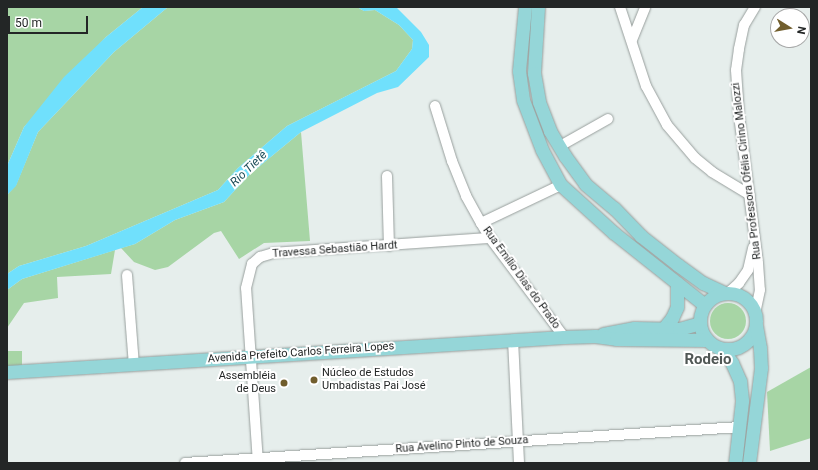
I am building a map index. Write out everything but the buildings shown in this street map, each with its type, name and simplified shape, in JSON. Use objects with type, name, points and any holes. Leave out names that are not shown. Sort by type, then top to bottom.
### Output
[{"type":"main road","points":[[525,7],[519,71],[523,100],[542,150],[561,185],[614,233],[705,306]]},
{"type":"main road","points":[[538,7],[534,73],[539,102],[550,131],[585,184],[614,208],[641,236],[678,266],[703,283],[726,293],[737,294],[745,298],[752,305],[756,319],[762,368],[749,463]]},
{"type":"main road","points":[[663,329],[672,318],[677,307],[677,283]]},
{"type":"main road","points":[[726,293],[713,297],[705,306],[700,316],[700,323],[706,340],[713,346],[731,350],[744,344],[753,334],[756,319]]},
{"type":"main road","name":"Avenida Prefeito Carlos Ferreira Lopes","points":[[7,372],[595,336],[634,328],[679,329],[700,323]]},
{"type":"main road","name":"Avenida Prefeito Carlos Ferreira Lopes","points":[[595,336],[616,339],[706,340]]},
{"type":"main road","points":[[722,349],[732,363],[740,381],[742,401],[735,463]]},
{"type":"street","points":[[620,7],[646,86],[667,125],[695,158],[712,172],[750,195]]},
{"type":"street","points":[[632,40],[645,7]]},
{"type":"street","name":"Rua Professora Ofélia Cirino Malozzi","points":[[755,7],[744,25],[738,49],[736,70],[739,115],[755,236],[760,290],[756,319]]},
{"type":"street","name":"Rua Emílio Dias do Prado","points":[[435,106],[452,161],[466,196],[481,223],[490,238],[564,337]]},
{"type":"street","points":[[560,146],[608,119]]},
{"type":"street","points":[[387,176],[389,246]]},
{"type":"street","points":[[481,223],[561,185]]},
{"type":"street","points":[[726,293],[739,283],[748,270],[755,236]]},
{"type":"street","name":"Travessa Sebastião Hardt","points":[[257,461],[246,288],[252,264],[260,257],[273,253],[490,238]]},
{"type":"street","points":[[127,275],[134,365]]},
{"type":"street","points":[[513,340],[519,463]]},
{"type":"street","name":"Rua Avelino Pinto de Souza","points":[[184,463],[257,461],[740,427]]},
{"type":"green space","points":[[7,7],[143,7],[106,37],[24,127],[7,166]]},
{"type":"green space","points":[[168,7],[357,7],[364,11],[375,10],[399,25],[413,40],[412,49],[396,71],[287,126],[238,168],[218,190],[86,246],[19,266],[7,274],[7,195],[16,185],[38,132],[114,52]]},
{"type":"green space","points":[[301,132],[310,241],[264,243],[239,259],[221,231],[214,233],[168,267],[155,270],[134,262],[121,248],[135,244],[175,220],[224,202],[250,174]]},
{"type":"green space","points":[[115,250],[111,274],[57,277],[58,298],[24,303],[7,328],[7,290],[22,279]]},
{"type":"green space","points":[[728,303],[738,306],[743,311],[746,321],[743,331],[738,336],[728,339],[718,336],[713,331],[710,321],[713,311],[718,306]]},
{"type":"green space","points":[[7,351],[22,351],[22,366],[7,366]]},
{"type":"green space","points":[[811,367],[811,438],[770,451],[767,392]]},
{"type":"water","points":[[143,7],[168,7],[114,52],[38,132],[16,186],[7,195],[7,166],[24,127],[64,77],[106,37]]},
{"type":"water","name":"Rio Tietê","points":[[357,7],[396,7],[421,32],[429,45],[429,57],[398,87],[377,93],[301,132],[250,174],[224,202],[175,220],[135,244],[22,279],[7,290],[7,274],[19,266],[86,246],[218,190],[238,168],[287,126],[396,71],[412,49],[413,40],[399,25],[375,10],[364,11]]},
{"type":"place","name":"Núcleo de Estudos Umbadistas Pai José","points":[[314,380]]},
{"type":"place","name":"Assembléia de Deus","points":[[284,383]]},
{"type":"district","name":"Rodeio","points":[[708,360]]}]
